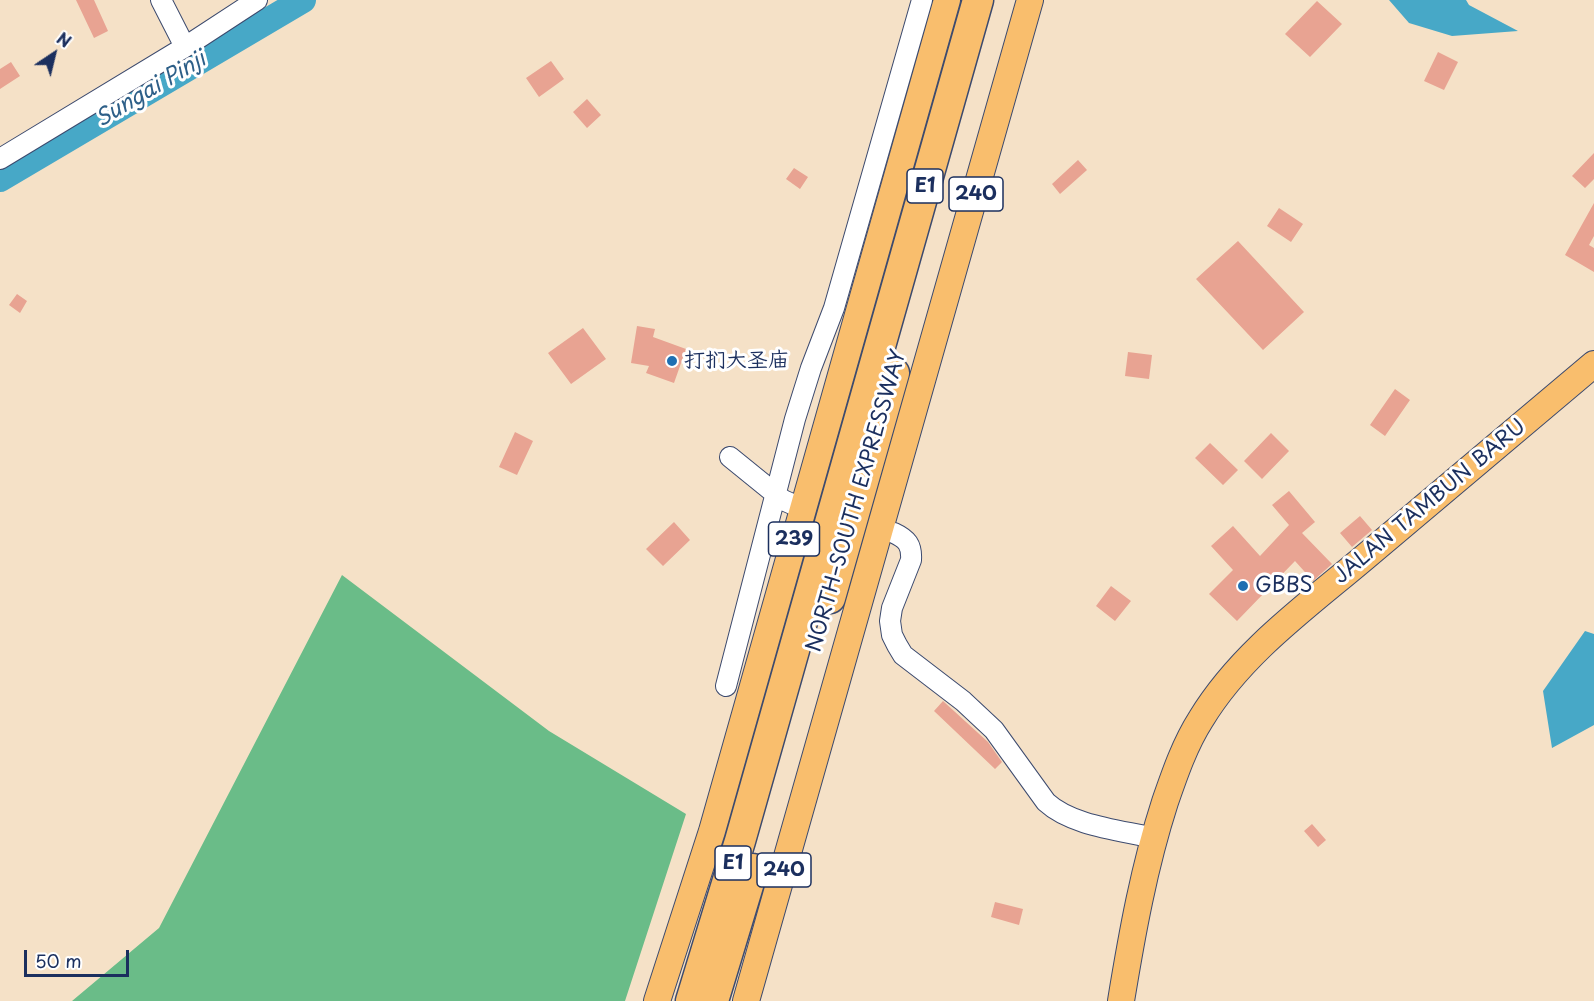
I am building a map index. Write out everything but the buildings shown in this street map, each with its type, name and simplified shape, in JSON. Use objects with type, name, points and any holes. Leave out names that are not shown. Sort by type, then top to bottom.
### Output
[{"type":"highway","name":"NORTH–SOUTH EXPRESSWAY","points":[[691,1001],[740,840],[978,0]]},
{"type":"highway","name":"NORTH–SOUTH EXPRESSWAY","points":[[713,1001],[763,837],[998,0]]},
{"type":"main road","name":"239","points":[[657,1001],[678,943],[712,831],[947,0]]},
{"type":"main road","name":"240","points":[[746,1001],[1030,0]]},
{"type":"main road","name":"JALAN TAMBUN BARU","points":[[1120,1001],[1138,903],[1154,838],[1188,743],[1214,699],[1237,671],[1299,612],[1594,364]]},
{"type":"street","points":[[160,0],[185,47]]},
{"type":"street","points":[[0,159],[185,47],[257,0]]},
{"type":"street","points":[[726,686],[783,499],[811,368],[834,308],[922,0]]},
{"type":"street","points":[[730,457],[783,499]]},
{"type":"street","points":[[894,533],[910,544],[912,552],[892,608],[890,621],[892,635],[903,655],[963,701],[994,730],[1046,802],[1054,809],[1064,816],[1077,820],[1154,838]]},
{"type":"green space","points":[[342,575],[549,731],[686,814],[625,1001],[72,1001],[159,928]]},
{"type":"water","points":[[1389,0],[1466,0],[1469,5],[1518,31],[1452,36],[1409,23]]},
{"type":"water","points":[[1585,631],[1594,634],[1594,725],[1552,748],[1543,691]]},
{"type":"waterway","name":"Sungai Pinji","points":[[0,179],[303,0]]},
{"type":"place","name":"打扪大圣庙","points":[[672,361]]},
{"type":"place","name":"GBBS","points":[[1243,586]]}]
